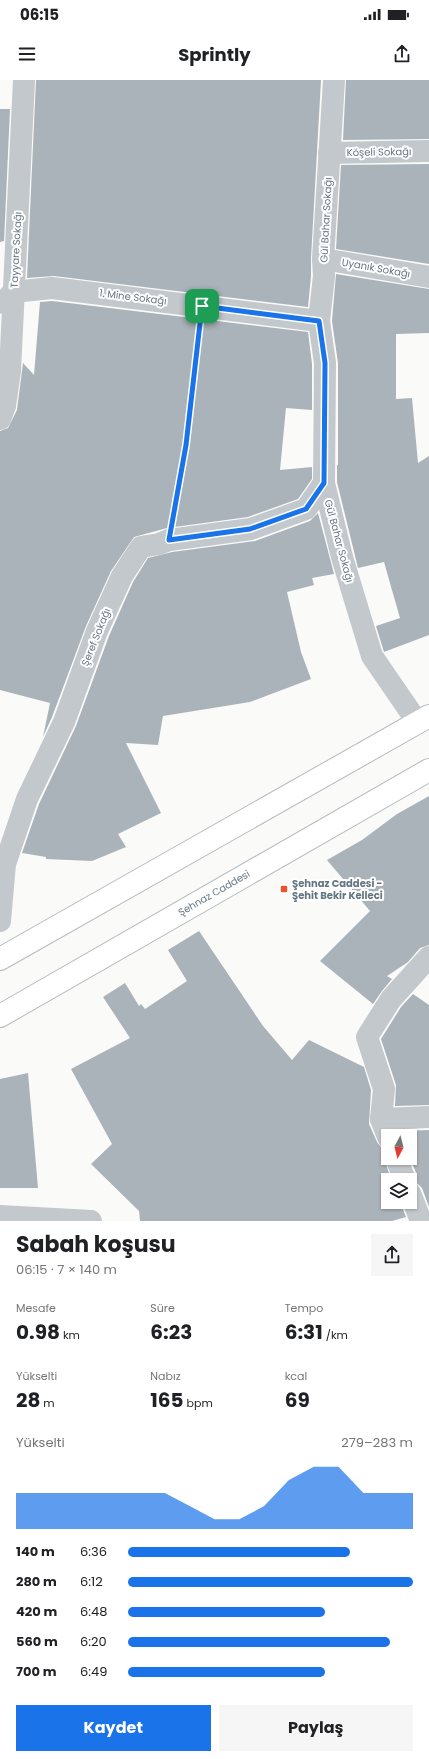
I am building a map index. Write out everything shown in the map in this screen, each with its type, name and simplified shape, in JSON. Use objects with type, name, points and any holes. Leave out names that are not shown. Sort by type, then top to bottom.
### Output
[{"type":"main road","points":[[0,959],[423,719]]},
{"type":"main road","name":"Şehnaz Caddesi","points":[[0,1016],[429,770]]},
{"type":"street","name":"Tayyare Sokağı","points":[[0,419],[5,406],[10,371],[7,299],[19,196],[24,80]]},
{"type":"street","name":"Gül Bahar Sokağı","points":[[334,80],[323,259],[324,276],[319,321],[325,363],[324,483],[342,557],[372,656],[423,719]]},
{"type":"street","name":"Köşeli Sokağı","points":[[329,153],[429,151]]},
{"type":"street","name":"Uyanık Sokağı","points":[[323,259],[429,277]]},
{"type":"street","name":"1. Mine Sokağı","points":[[7,299],[52,288],[319,321]]},
{"type":"street","name":"Şeref Sokağı","points":[[0,922],[4,864],[27,798],[64,722],[97,631],[122,576],[141,547],[159,544],[169,540],[250,529],[306,509],[324,483]]},
{"type":"street","points":[[429,957],[391,999],[367,1038],[384,1089],[385,1128],[429,1117]]},
{"type":"street","points":[[416,1209],[421,1221]]},
{"type":"street","points":[[0,1216],[91,1221]]},
{"type":"path","points":[[169,540],[186,445],[202,306]]},
{"type":"building","points":[[36,80],[321,80],[311,276],[308,307],[54,276],[27,278]]},
{"type":"building","points":[[346,80],[429,80],[429,139],[343,140]]},
{"type":"building","points":[[0,109],[10,109],[4,241],[0,242]]},
{"type":"building","points":[[429,164],[429,264],[336,249],[341,165]]},
{"type":"building","points":[[336,274],[429,289],[429,333],[396,334],[396,399],[412,398],[418,463],[429,456],[429,635],[384,652],[376,626],[400,618],[384,562],[358,568],[337,482],[338,363],[332,321]]},
{"type":"building","points":[[52,301],[308,332],[312,364],[312,410],[286,408],[280,470],[312,467],[312,479],[298,499],[248,517],[167,528],[134,537],[111,571],[86,626],[43,737],[50,703],[0,690],[0,431],[8,428],[17,410],[23,363],[34,375],[40,302]]},
{"type":"building","points":[[318,513],[334,574],[312,578],[314,585],[287,592],[301,652],[311,679],[250,702],[163,716],[158,745],[126,743],[161,813],[118,834],[126,847],[92,861],[46,859],[46,857],[22,853],[39,804],[76,726],[109,636],[133,582],[148,558],[172,552],[255,541],[310,521]]},
{"type":"building","points":[[429,796],[429,945],[420,948],[408,962],[387,976],[392,979],[373,1004],[320,961],[370,911],[327,860],[362,840],[397,814]]},
{"type":"building","points":[[199,931],[263,1026],[292,1060],[309,1040],[364,1067],[371,1090],[369,1124],[377,1142],[381,1147],[381,1165],[386,1165],[389,1173],[381,1173],[381,1209],[403,1209],[406,1217],[392,1221],[140,1221],[139,1211],[91,1164],[112,1144],[71,1069],[130,1038],[103,997],[125,983],[139,1006],[141,1004],[145,1009],[187,981],[168,950]]},
{"type":"building","points":[[413,994],[429,1005],[429,1105],[395,1106],[396,1085],[381,1039],[401,1007]]},
{"type":"building","points":[[28,1073],[38,1188],[0,1188],[0,1079]]},
{"type":"building","points":[[417,1130],[429,1130],[429,1207],[422,1188],[417,1183],[417,1173],[413,1165],[417,1165]]},
{"type":"place","name":"Şehnaz Caddesi - Şehit Bekir Kelleci","points":[[284,889]]},
{"type":"route","points":[[202,306],[319,321],[325,363],[324,483],[306,509],[250,529],[169,540],[186,445],[202,306]]}]
